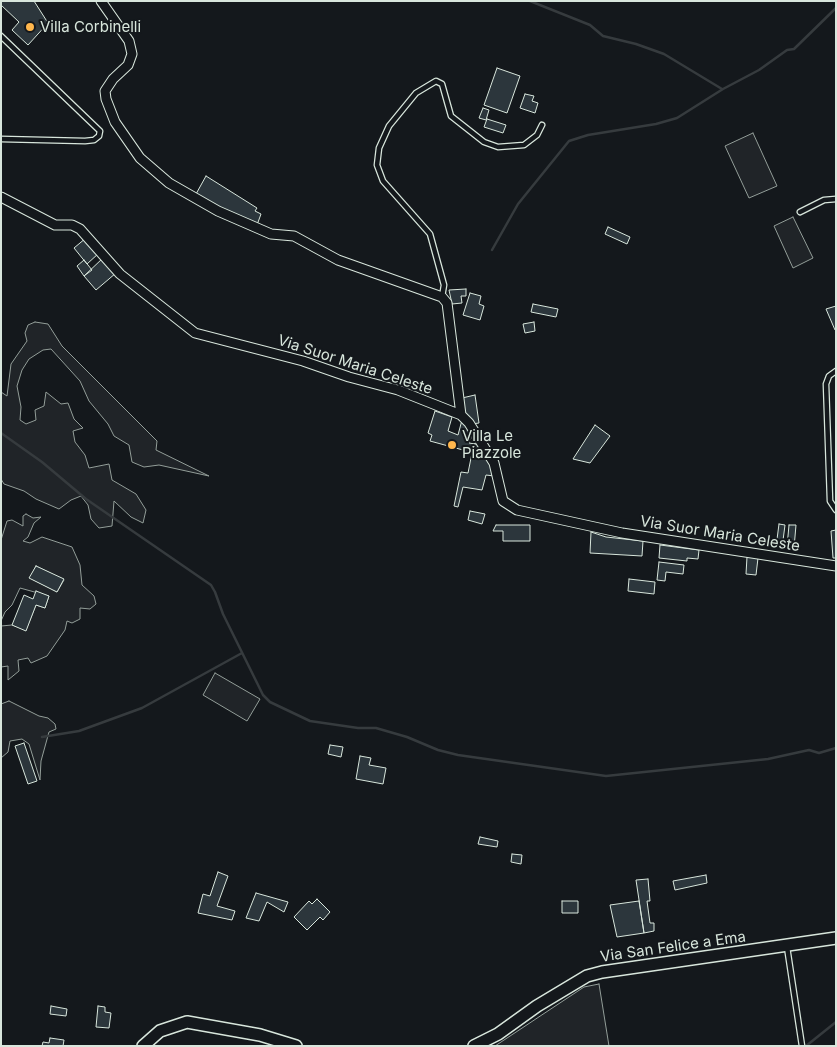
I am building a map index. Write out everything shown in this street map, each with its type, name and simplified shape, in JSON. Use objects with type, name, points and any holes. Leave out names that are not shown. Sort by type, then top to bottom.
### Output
[{"type":"street","points":[[101,1],[129,41],[132,54],[128,65],[112,79],[105,91],[106,99],[115,122],[140,158],[169,183],[218,211],[270,234],[294,236],[338,260],[442,297],[447,303],[461,416]]},
{"type":"street","name":"Via Suor Maria Celeste","points":[[1,197],[55,224],[72,225],[80,229],[120,274],[195,333],[303,361],[349,377],[398,390],[461,416],[469,423],[494,463],[503,501],[517,510],[622,533],[836,566]]},
{"type":"street","name":"Via San Felice a Ema","points":[[474,1046],[498,1034],[537,1006],[587,976],[602,972],[836,938]]},
{"type":"street","points":[[143,1046],[160,1031],[187,1022],[260,1035],[296,1046]]},
{"type":"lane","points":[[1,36],[100,131],[99,136],[94,140],[85,141],[1,139]]},
{"type":"lane","points":[[442,297],[444,285],[430,234],[383,180],[377,165],[379,148],[389,126],[416,93],[436,81],[442,84],[451,116],[484,142],[498,147],[524,145],[537,135],[542,124]]},
{"type":"lane","points":[[800,212],[824,200],[836,199]]},
{"type":"lane","points":[[836,371],[829,376],[826,384],[830,501],[836,510]]},
{"type":"lane","points":[[787,946],[802,1046]]},
{"type":"shaded area","points":[[753,133],[777,186],[749,198],[725,146]]},
{"type":"shaded area","points":[[793,217],[813,258],[793,268],[774,226]]},
{"type":"shaded area","points":[[35,322],[48,324],[62,346],[157,441],[156,450],[209,476],[159,465],[144,467],[132,462],[129,445],[114,436],[108,424],[89,401],[80,381],[51,349],[43,350],[29,359],[22,370],[17,386],[21,407],[20,420],[26,424],[36,420],[35,410],[44,406],[46,392],[61,404],[68,403],[74,419],[83,428],[73,431],[75,442],[85,455],[89,468],[109,464],[112,480],[136,494],[146,510],[143,523],[131,517],[114,501],[112,526],[99,528],[91,519],[88,505],[81,496],[71,500],[59,509],[36,499],[24,491],[4,484],[1,479],[1,392],[7,396],[11,364],[27,341],[25,333],[28,325]]},
{"type":"shaded area","points":[[26,514],[33,518],[41,517],[34,523],[28,537],[23,541],[30,543],[42,537],[72,547],[80,565],[82,585],[94,596],[96,604],[90,609],[80,608],[80,619],[72,623],[67,621],[65,630],[47,656],[31,663],[28,658],[18,660],[19,671],[8,680],[8,666],[1,667],[1,626],[12,625],[26,630],[36,605],[45,608],[49,596],[20,588],[12,605],[5,612],[1,621],[1,540],[7,521],[12,520],[23,526],[23,516]],"holes":[[[36,566],[64,580],[57,592],[30,578]]]},
{"type":"shaded area","points":[[215,673],[260,699],[247,721],[203,695]]},
{"type":"shaded area","points":[[9,701],[39,716],[48,718],[55,724],[56,729],[49,732],[41,761],[40,780],[29,744],[22,739],[10,741],[8,752],[1,758],[1,704]]},
{"type":"shaded area","points":[[599,984],[609,1046],[495,1046],[584,987]]},
{"type":"building","name":"Villa Corbinelli","points":[[1,1],[34,1],[48,23],[28,45],[12,30],[19,22],[1,5]]},
{"type":"building","points":[[497,68],[520,76],[507,113],[484,105]]},
{"type":"building","points":[[525,94],[534,96],[532,101],[538,103],[535,113],[520,108]]},
{"type":"building","points":[[483,108],[489,110],[486,120],[479,118]]},
{"type":"building","points":[[487,119],[506,125],[503,133],[484,127]]},
{"type":"building","points":[[206,176],[257,208],[255,211],[261,214],[257,225],[237,217],[196,194]]},
{"type":"building","points":[[608,227],[630,237],[627,244],[605,234]]},
{"type":"building","points":[[86,238],[99,253],[87,264],[74,248]]},
{"type":"building","points":[[103,258],[116,273],[96,290],[84,276]]},
{"type":"building","points":[[84,260],[92,270],[84,276],[77,266]]},
{"type":"building","points":[[466,289],[466,296],[461,296],[462,303],[452,304],[449,290]]},
{"type":"building","points":[[470,293],[481,296],[479,304],[484,306],[480,320],[463,315]]},
{"type":"building","points":[[533,304],[558,309],[556,317],[531,312]]},
{"type":"building","points":[[836,306],[836,330],[835,330],[826,309]]},
{"type":"building","points":[[534,322],[535,331],[525,333],[523,324]]},
{"type":"building","points":[[475,395],[479,423],[472,424],[464,413],[462,398]]},
{"type":"building","name":"Villa Le Piazzole","points":[[435,411],[452,417],[448,431],[458,435],[462,420],[475,438],[470,438],[469,443],[475,444],[474,453],[430,441],[432,435],[428,433]]},
{"type":"building","points":[[595,425],[610,436],[590,463],[573,459]]},
{"type":"building","points":[[475,438],[490,462],[494,476],[486,475],[482,490],[463,487],[458,507],[454,506],[461,472],[468,473],[472,453],[474,453],[475,444],[473,439]]},
{"type":"building","points":[[470,511],[485,514],[482,524],[468,520]]},
{"type":"building","points":[[779,524],[785,525],[782,548],[776,547]]},
{"type":"building","points":[[496,525],[530,525],[530,541],[503,541],[503,531],[493,531]]},
{"type":"building","points":[[789,525],[796,525],[794,548],[787,547]]},
{"type":"building","points":[[836,530],[836,558],[833,558],[831,531]]},
{"type":"building","points":[[591,532],[606,537],[643,541],[642,556],[590,553]]},
{"type":"building","points":[[660,545],[699,550],[698,559],[687,558],[687,561],[659,558]]},
{"type":"building","points":[[747,557],[758,558],[756,575],[746,574]]},
{"type":"building","points":[[659,562],[684,565],[683,574],[666,572],[665,581],[657,580]]},
{"type":"building","points":[[36,566],[64,579],[57,592],[29,578]]},
{"type":"building","points":[[629,579],[655,582],[654,594],[628,591]]},
{"type":"building","points":[[36,591],[49,596],[45,608],[36,605],[26,631],[12,625],[24,595],[33,599]]},
{"type":"building","points":[[24,743],[37,781],[28,784],[15,746]]},
{"type":"building","points":[[330,745],[343,747],[341,757],[328,754]]},
{"type":"building","points":[[360,756],[371,758],[369,765],[386,768],[383,784],[356,779]]},
{"type":"building","points":[[480,837],[498,841],[497,847],[478,844]]},
{"type":"building","points":[[512,854],[522,855],[521,864],[511,862]]},
{"type":"building","points":[[218,872],[228,876],[217,906],[235,911],[232,920],[198,913],[203,894],[210,896]]},
{"type":"building","points":[[706,875],[707,883],[675,890],[673,881]]},
{"type":"building","points":[[648,879],[650,901],[647,901],[650,923],[654,923],[654,931],[644,933],[636,880]]},
{"type":"building","points":[[256,893],[288,902],[284,912],[267,902],[259,921],[246,918]]},
{"type":"building","points":[[317,899],[330,912],[323,920],[320,917],[307,930],[294,917],[309,901],[312,904]]},
{"type":"building","points":[[562,901],[578,901],[578,913],[562,913]]},
{"type":"building","points":[[639,901],[644,933],[617,937],[610,905]]},
{"type":"building","points":[[51,1006],[67,1009],[66,1016],[50,1014]]},
{"type":"building","points":[[98,1006],[105,1007],[105,1012],[111,1013],[109,1028],[96,1027]]},
{"type":"building","points":[[50,1038],[64,1040],[63,1046],[42,1046],[43,1042],[49,1043]]},
{"type":"waterway","points":[[530,1],[590,25],[603,36],[636,44],[664,54],[722,89]]},
{"type":"waterway","points":[[492,250],[518,204],[569,141],[588,135],[656,124],[677,118],[723,89],[759,70],[787,50],[794,49],[836,8]]},
{"type":"waterway","points":[[1,433],[42,462],[86,499],[211,585],[223,614],[263,695],[270,702],[310,721],[358,728],[376,728],[407,737],[438,750],[458,755],[606,776],[768,759],[809,750],[819,753],[836,748]]},
{"type":"waterway","points":[[42,737],[79,731],[142,708],[242,653]]},
{"type":"waterway","points":[[806,1046],[836,1022]]},
{"type":"place","name":"Villa Corbinelli","points":[[30,27]]},
{"type":"place","name":"Villa Le Piazzole","points":[[452,445]]}]
